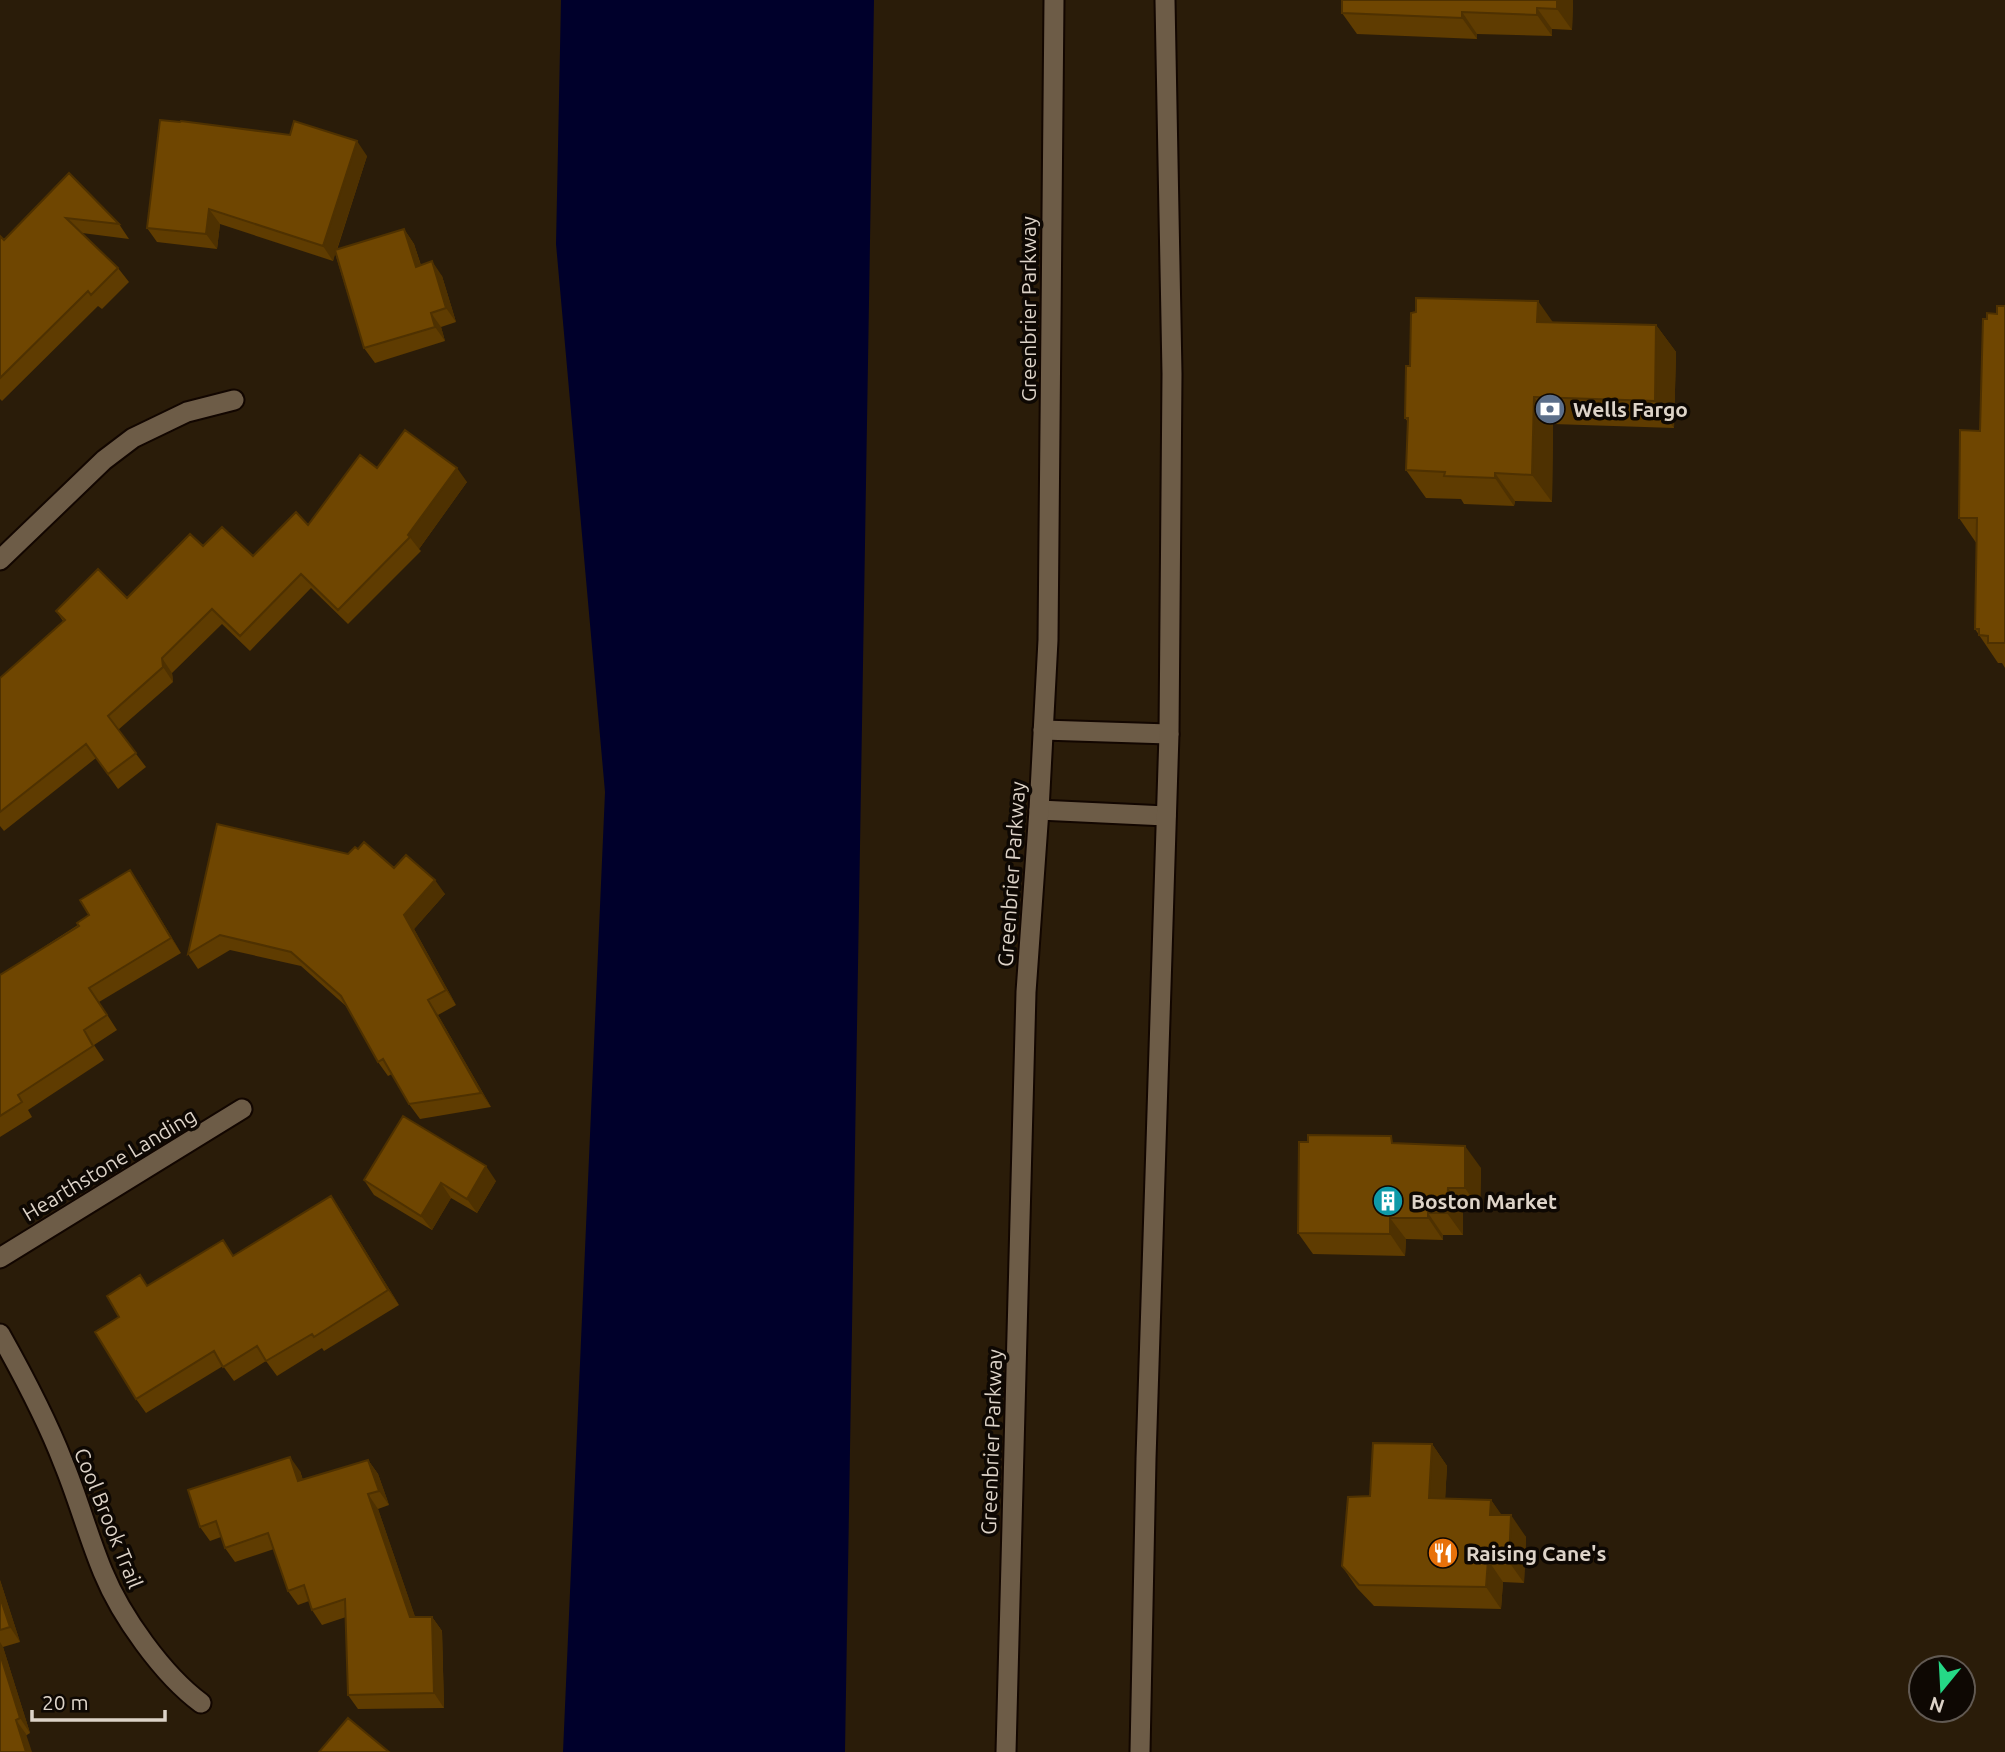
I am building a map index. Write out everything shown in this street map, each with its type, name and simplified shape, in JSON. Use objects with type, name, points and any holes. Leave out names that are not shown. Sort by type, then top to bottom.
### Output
[{"type":"main road","name":"Greenbrier Parkway","points":[[1006,1752],[1026,992],[1048,640],[1054,0]]},
{"type":"main road","points":[[1140,1752],[1146,1460],[1169,734],[1172,374],[1165,0]]},
{"type":"main road","points":[[0,560],[104,460],[133,438],[187,412],[234,400]]},
{"type":"main road","points":[[1044,730],[1169,734]]},
{"type":"main road","points":[[1039,810],[1166,816]]},
{"type":"main road","name":"Hearthstone Landing","points":[[0,1258],[242,1109]]},
{"type":"main road","name":"Cool Brook Trail","points":[[0,1334],[63,1461],[115,1598],[149,1649],[190,1695],[201,1703]]},
{"type":"water","points":[[561,0],[874,0],[845,1752],[563,1752],[605,792],[556,244]]},
{"type":"building","points":[[1342,0],[1557,0],[1557,9],[1537,8],[1537,15],[1462,12],[1462,18],[1342,13]]},
{"type":"building","points":[[160,120],[290,135],[294,121],[357,141],[323,246],[209,209],[206,234],[147,228]]},
{"type":"building","points":[[69,173],[119,224],[66,218],[118,268],[91,295],[88,291],[0,378],[0,236],[4,240]]},
{"type":"building","points":[[404,229],[416,267],[432,261],[446,308],[431,313],[435,327],[364,348],[335,250]]},
{"type":"building","name":"Wells Fargo","points":[[1416,298],[1538,301],[1537,322],[1656,325],[1655,401],[1534,397],[1532,475],[1495,473],[1495,478],[1444,476],[1445,472],[1406,470],[1406,366],[1410,366],[1411,313],[1416,312]]},
{"type":"building","points":[[1997,306],[2005,306],[2005,643],[1988,643],[1988,636],[1979,635],[1979,629],[1975,629],[1977,518],[1959,518],[1960,430],[1980,431],[1983,319],[1987,319],[1987,313],[1997,314]]},
{"type":"building","points":[[405,430],[457,468],[408,535],[410,537],[338,610],[301,574],[240,636],[212,609],[162,658],[163,667],[108,716],[136,753],[108,774],[86,744],[0,812],[0,678],[65,620],[56,611],[98,569],[127,598],[190,534],[203,546],[222,527],[253,556],[296,512],[308,525],[360,455],[377,468]]},
{"type":"building","points":[[217,824],[348,854],[364,842],[394,868],[406,855],[435,880],[404,915],[446,990],[428,1000],[481,1093],[409,1104],[383,1059],[378,1062],[341,996],[291,952],[220,935],[188,954]]},
{"type":"building","points":[[130,870],[171,938],[89,988],[107,1015],[84,1030],[93,1046],[18,1095],[22,1102],[0,1116],[0,975],[79,926],[77,923],[89,915],[80,900]]},
{"type":"building","points":[[403,1116],[486,1166],[467,1199],[441,1183],[421,1216],[364,1180]]},
{"type":"building","name":"Boston Market","points":[[1308,1135],[1391,1136],[1392,1143],[1465,1146],[1465,1188],[1448,1188],[1447,1213],[1428,1213],[1428,1218],[1390,1218],[1390,1234],[1298,1233],[1299,1142],[1308,1142]]},
{"type":"building","points":[[331,1196],[388,1290],[314,1337],[312,1334],[266,1361],[257,1346],[223,1367],[214,1351],[136,1399],[95,1332],[119,1317],[107,1296],[140,1275],[147,1286],[223,1240],[233,1256]]},
{"type":"building","name":"Raising Cane's","points":[[1373,1443],[1432,1444],[1429,1498],[1491,1500],[1490,1515],[1511,1515],[1509,1562],[1488,1560],[1486,1587],[1359,1585],[1342,1566],[1348,1497],[1370,1496]]},
{"type":"building","points":[[290,1457],[298,1481],[368,1460],[379,1491],[368,1494],[410,1617],[432,1617],[434,1693],[348,1695],[345,1599],[312,1610],[304,1585],[288,1591],[268,1533],[225,1548],[216,1521],[200,1527],[188,1490]]},
{"type":"building","points":[[0,1597],[10,1627],[0,1630]]},
{"type":"building","points":[[0,1654],[20,1718],[16,1720],[26,1752],[0,1752]]},
{"type":"building","points":[[348,1718],[389,1752],[319,1752]]},
{"type":"place","name":"Wells Fargo","points":[[1550,409]]},
{"type":"place","name":"Boston Market","points":[[1388,1201]]},
{"type":"place","name":"Raising Cane's","points":[[1443,1553]]}]
